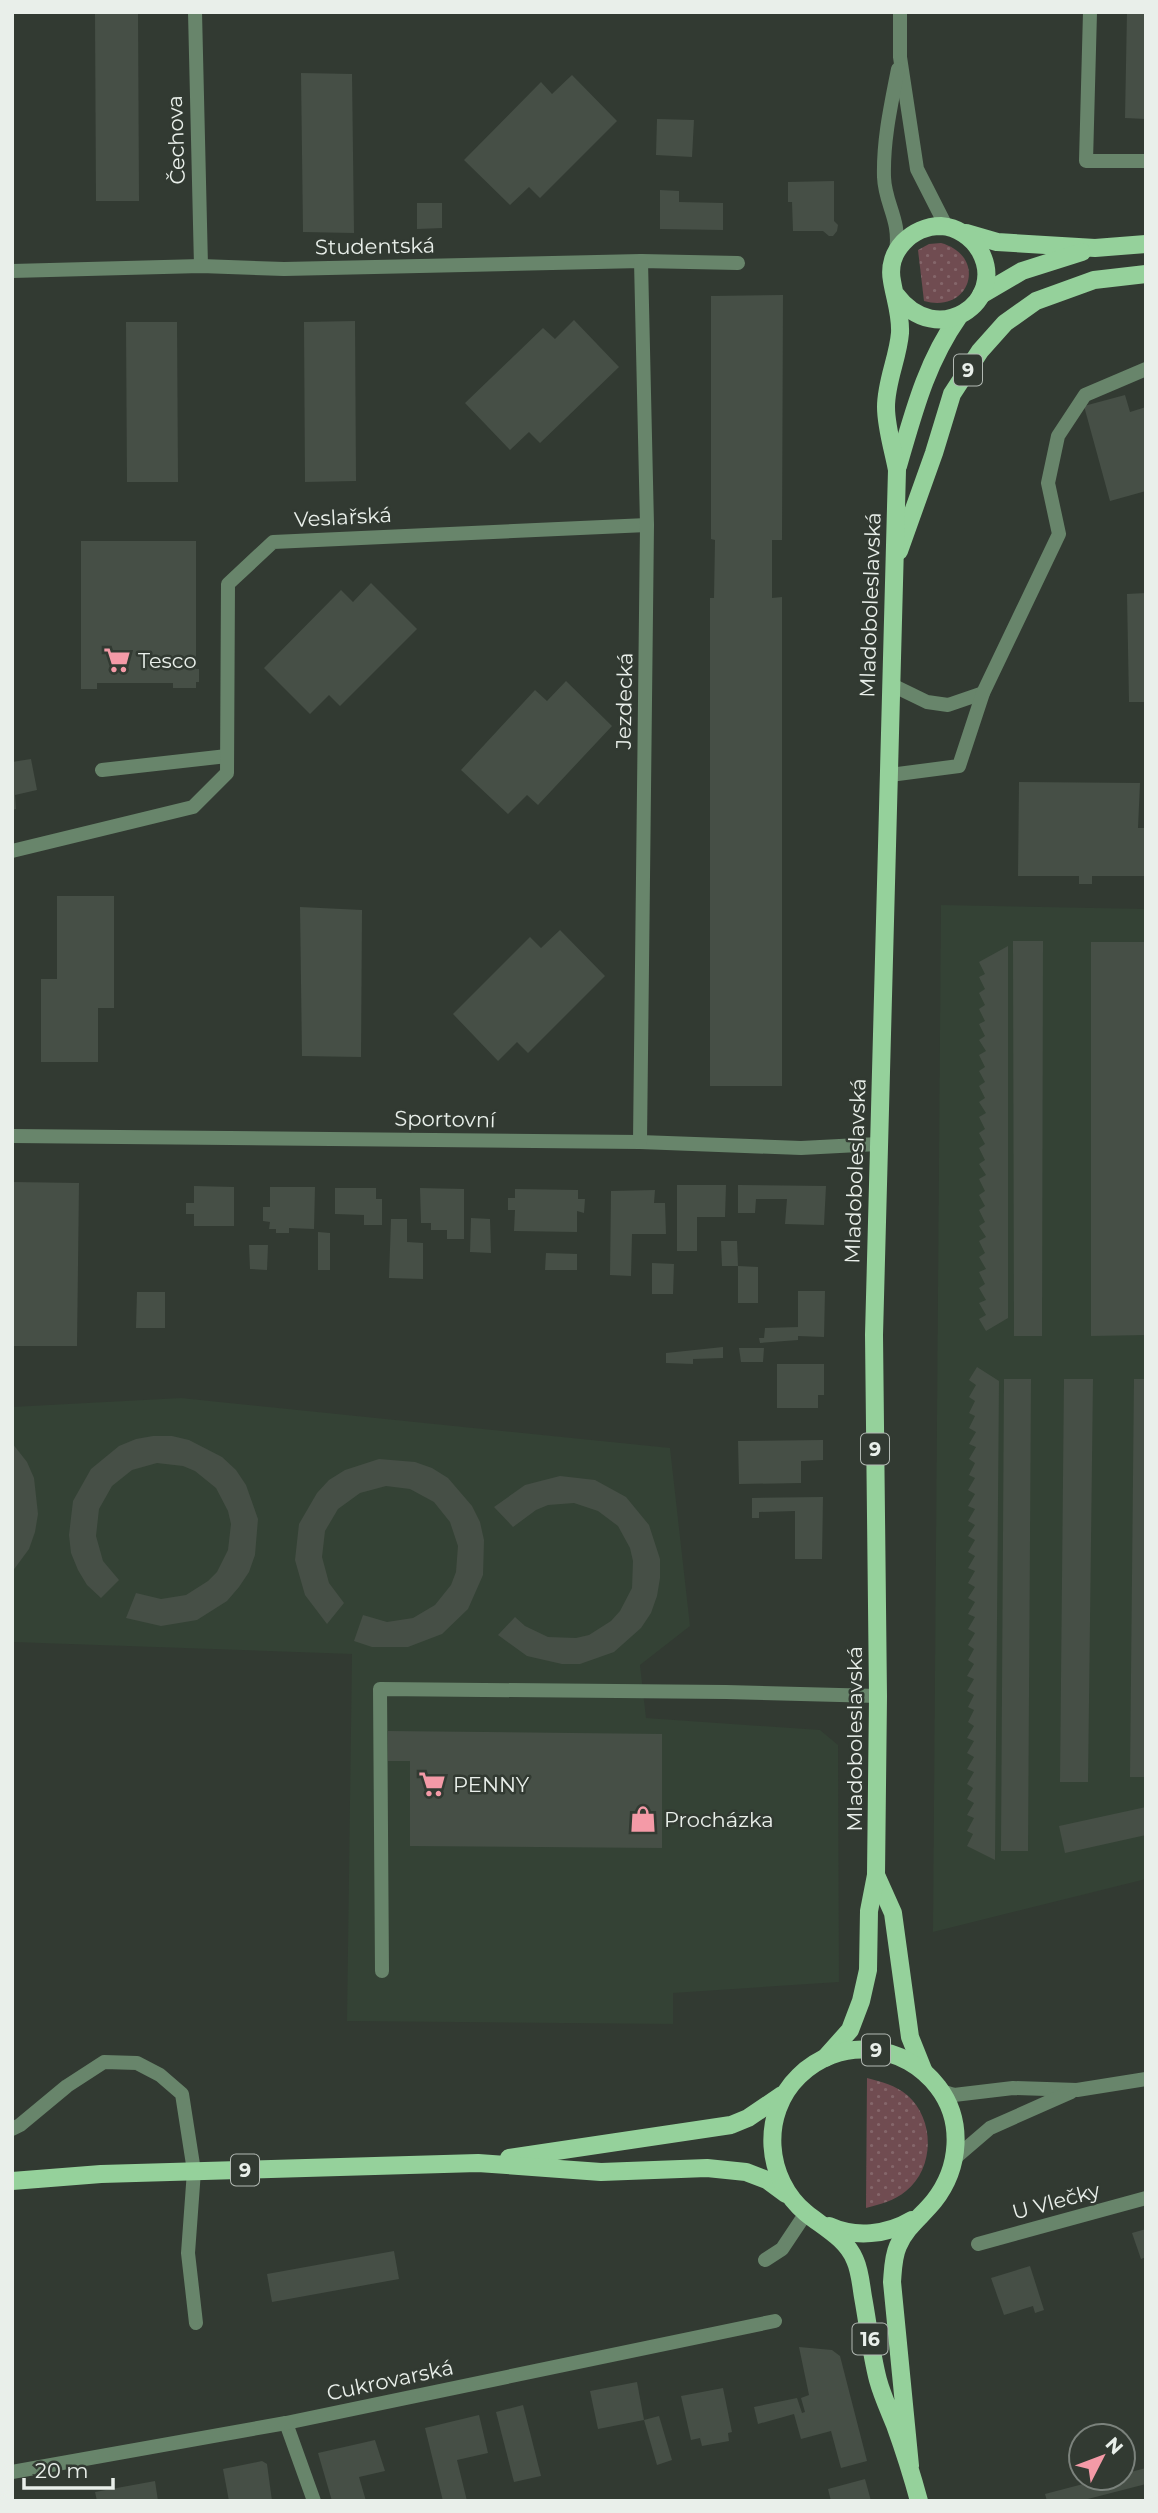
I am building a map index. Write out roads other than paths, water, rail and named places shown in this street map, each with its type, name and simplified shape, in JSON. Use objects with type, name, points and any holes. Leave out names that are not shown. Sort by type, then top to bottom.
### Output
[{"type":"main road","points":[[896,252],[905,240],[917,231],[931,226],[953,229],[997,242],[1095,248],[1146,244]]},
{"type":"main road","name":"Mladoboleslavská","points":[[897,470],[921,385],[942,341],[960,316],[972,307],[981,295],[985,281],[981,252],[972,240],[953,229]]},
{"type":"main road","points":[[981,295],[1022,271],[1095,248]]},
{"type":"main road","name":"Mladoboleslavská","points":[[825,2058],[850,2030],[861,2001],[868,1970],[869,1911],[876,1875],[878,1696],[874,1335],[897,470],[886,407],[900,335],[900,315],[891,280],[896,252]]},
{"type":"main road","name":"9","points":[[893,568],[952,394],[979,351],[1005,323],[1036,301],[1094,280],[1146,274]]},
{"type":"main road","points":[[896,295],[905,307],[931,320],[960,316]]},
{"type":"main road","name":"Mladoboleslavská","points":[[876,1875],[893,1913],[910,2037],[924,2072]]},
{"type":"main road","name":"Mladoboleslavská","points":[[910,2466],[892,2282],[897,2248],[919,2216],[942,2190],[955,2158],[954,2123],[941,2091],[924,2072],[899,2056],[869,2049],[839,2052],[807,2069],[786,2092],[776,2115],[772,2140],[779,2177],[792,2198],[847,2247],[855,2260],[878,2381],[910,2466],[919,2501]]},
{"type":"main road","name":"9","points":[[478,2163],[731,2125],[770,2105],[786,2092]]},
{"type":"main road","name":"9","points":[[12,2181],[101,2174],[478,2163],[600,2172],[707,2168],[746,2172],[766,2180],[792,2198]]},
{"type":"main road","name":"Mladoboleslavská","points":[[813,2217],[844,2231],[870,2233],[887,2231],[919,2216]]},
{"type":"street","name":"Čechova","points":[[195,12],[201,267]]},
{"type":"street","name":"Mladoboleslavská","points":[[900,12],[900,57],[917,169],[953,229]]},
{"type":"street","points":[[1090,12],[1086,161],[1146,162]]},
{"type":"street","name":"Mladoboleslavská","points":[[896,252],[897,228],[884,181],[885,138],[900,57]]},
{"type":"street","name":"Studentská","points":[[12,271],[201,267],[284,269],[641,261],[738,263]]},
{"type":"street","name":"Jezdecká","points":[[640,1142],[647,524],[641,261]]},
{"type":"street","points":[[890,775],[958,766],[983,693],[1059,534],[1048,483],[1058,436],[1085,395],[1146,369]]},
{"type":"street","name":"Veslařská","points":[[12,851],[193,807],[227,773],[228,584],[273,542],[647,524]]},
{"type":"street","points":[[890,684],[928,702],[948,705],[983,693]]},
{"type":"street","points":[[102,770],[227,756]]},
{"type":"street","name":"Sportovní","points":[[12,1136],[640,1142],[801,1148],[878,1144]]},
{"type":"street","points":[[382,1971],[380,1689],[752,1692],[878,1696]]},
{"type":"street","points":[[12,2129],[67,2086],[104,2062],[137,2063],[160,2075],[182,2094],[194,2171],[188,2253],[196,2323]]},
{"type":"street","points":[[941,2091],[954,2095],[1013,2088],[1077,2090],[1146,2079]]},
{"type":"street","points":[[955,2158],[990,2128],[1077,2090]]},
{"type":"street","name":"U Vlečky","points":[[978,2244],[1146,2199]]},
{"type":"street","points":[[765,2260],[782,2249],[813,2217]]},
{"type":"street","name":"Cukrovarská","points":[[12,2472],[286,2423],[775,2321]]},
{"type":"street","points":[[286,2423],[314,2501]]},
{"type":"place","name":"Tesco","points":[[117,660]]},
{"type":"place","name":"PENNY","points":[[432,1784]]},
{"type":"place","name":"Procházka","points":[[643,1819]]}]
